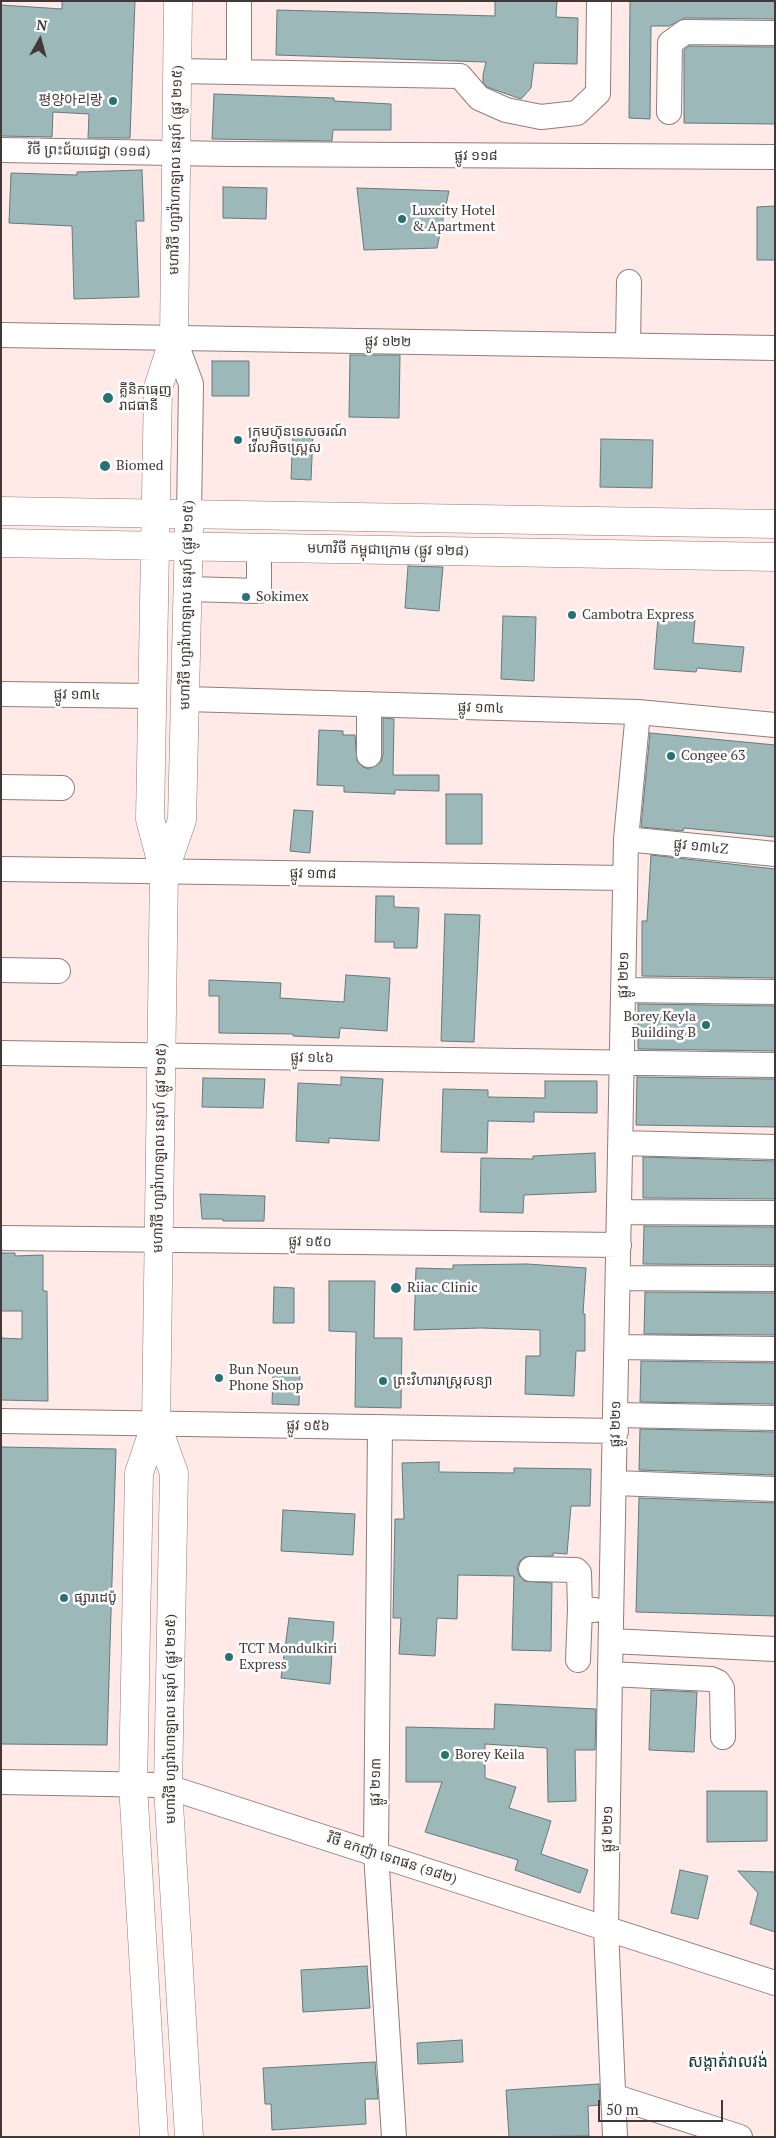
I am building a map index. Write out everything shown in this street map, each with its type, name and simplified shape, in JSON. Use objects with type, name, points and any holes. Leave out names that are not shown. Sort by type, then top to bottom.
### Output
[{"type":"main road","name":"មហាវិថី ហ្សាវ៉ាហាឡាល នេរុហ៍ (ផ្លូវ ២១៥)","points":[[154,2137],[133,1785],[139,1473],[156,1424],[164,872],[150,819],[158,388],[174,338],[178,1]]},
{"type":"main road","points":[[1,511],[775,524]]},
{"type":"main road","name":"មហាវិថី ហ្សាវ៉ាហាឡាល នេរុហ៍ (ផ្លូវ ២១៥)","points":[[164,872],[182,820],[189,515]]},
{"type":"main road","points":[[644,521],[644,555]]},
{"type":"main road","name":"មហាវិថី កម្ពុជាក្រោម (ផ្លូវ ១២៨)","points":[[1,543],[775,557]]},
{"type":"main road","name":"មហាវិថី ហ្សាវ៉ាហាឡាល នេរុហ៍ (ផ្លូវ ២១៥)","points":[[156,1424],[174,1473],[168,1787],[189,2137]]},
{"type":"street","points":[[239,1],[239,71]]},
{"type":"street","points":[[178,71],[460,76],[479,98],[506,110],[540,116],[577,113],[598,93],[599,1]]},
{"type":"street","points":[[669,112],[670,43],[685,32],[775,33]]},
{"type":"street","name":"វិថី ព្រះជ័យជេដ្ធា (១១៨)","points":[[1,150],[176,153]]},
{"type":"street","name":"ផ្លូវ ១១៨","points":[[176,153],[775,158]]},
{"type":"street","points":[[628,345],[629,282]]},
{"type":"street","name":"ផ្លូវ ១២២","points":[[1,335],[775,348]]},
{"type":"street","name":"មហាវិថី ហ្សាវ៉ាហាឡាល នេរុហ៍ (ផ្លូវ ២១៥)","points":[[174,338],[191,384],[189,515]]},
{"type":"street","points":[[188,589],[259,591],[259,548]]},
{"type":"street","name":"ផ្លូវ ១៣៤","points":[[1,694],[152,696]]},
{"type":"street","name":"ផ្លូវ ១៣៤","points":[[186,699],[638,712],[775,725]]},
{"type":"street","points":[[369,704],[369,755]]},
{"type":"street","name":"ផ្លូវ ២២១","points":[[615,2137],[606,1929],[610,1674],[626,839],[638,712]]},
{"type":"street","points":[[1,787],[62,788]]},
{"type":"street","name":"ផ្លូវ ១៣៤Z","points":[[626,839],[775,854]]},
{"type":"street","name":"ផ្លូវ ១៣៨","points":[[1,869],[625,878]]},
{"type":"street","points":[[1,970],[58,971]]},
{"type":"street","points":[[624,990],[775,992]]},
{"type":"street","name":"ផ្លូវ ១៤៦","points":[[1,1053],[775,1065]]},
{"type":"street","points":[[621,1143],[775,1147]]},
{"type":"street","points":[[620,1212],[775,1213]]},
{"type":"street","name":"ផ្លូវ ១៥០","points":[[1,1238],[619,1245]]},
{"type":"street","points":[[619,1278],[775,1279]]},
{"type":"street","points":[[617,1348],[775,1349]]},
{"type":"street","name":"ផ្លូវ ១៥៦","points":[[1,1421],[380,1427],[775,1418]]},
{"type":"street","name":"ផ្លូវ ២១៣","points":[[380,1427],[376,1853],[394,2137]]},
{"type":"street","points":[[614,1483],[775,1489]]},
{"type":"street","points":[[531,1569],[576,1570],[579,1573],[578,1660]]},
{"type":"street","points":[[580,1609],[612,1610]]},
{"type":"street","points":[[611,1641],[775,1649]]},
{"type":"street","points":[[610,1674],[711,1679],[718,1682],[722,1688],[723,1737]]},
{"type":"street","name":"វិថី ឧកញ៉ា ទេពផន (១៨២)","points":[[1,1782],[168,1787],[775,1983]]},
{"type":"street","points":[[613,2096],[740,2137]]},
{"type":"building","points":[[62,1],[135,1],[130,138],[88,138],[89,114],[53,112],[52,137],[1,136],[1,5],[62,9]]},
{"type":"building","points":[[495,1],[557,1],[556,17],[578,18],[577,64],[534,63],[531,88],[521,99],[487,87],[483,82],[486,62],[276,55],[277,10],[495,16]]},
{"type":"building","points":[[630,1],[775,1],[775,19],[685,18],[669,26],[651,26],[650,119],[629,118]]},
{"type":"building","points":[[689,46],[775,47],[775,124],[684,123],[684,50]]},
{"type":"building","points":[[214,94],[334,98],[334,101],[391,104],[391,130],[333,130],[332,141],[212,139]]},
{"type":"building","points":[[142,170],[144,221],[136,221],[139,297],[74,299],[72,226],[9,223],[11,173],[77,175],[77,172]]},
{"type":"building","points":[[223,187],[267,188],[266,219],[223,218]]},
{"type":"building","name":"Luxcity Hotel & Apartment","points":[[357,188],[449,191],[437,248],[364,250]]},
{"type":"building","points":[[775,206],[775,260],[757,260],[757,207]]},
{"type":"building","points":[[350,355],[400,355],[399,418],[349,417]]},
{"type":"building","points":[[212,361],[249,361],[249,396],[212,396]]},
{"type":"building","points":[[293,433],[313,434],[311,480],[291,479]]},
{"type":"building","points":[[601,439],[653,440],[652,488],[600,487]]},
{"type":"building","points":[[408,566],[443,567],[439,611],[405,608]]},
{"type":"building","points":[[503,616],[536,617],[534,681],[501,679]]},
{"type":"building","points":[[658,617],[695,620],[693,643],[744,647],[741,672],[697,668],[696,672],[654,669]]},
{"type":"building","points":[[383,718],[394,719],[393,775],[439,775],[439,791],[395,790],[395,794],[344,792],[344,786],[317,785],[319,730],[343,731],[343,735],[355,735],[357,761],[363,767],[369,769],[381,762],[383,755]]},
{"type":"building","points":[[650,733],[775,745],[775,837],[684,828],[683,831],[641,827]]},
{"type":"building","points":[[446,794],[482,794],[482,844],[446,844]]},
{"type":"building","points":[[294,810],[313,811],[310,853],[290,851]]},
{"type":"building","points":[[651,855],[775,869],[775,978],[642,976],[642,921],[647,921]]},
{"type":"building","points":[[376,896],[394,896],[394,907],[419,908],[417,948],[394,948],[394,942],[375,942]]},
{"type":"building","points":[[445,914],[480,915],[474,1042],[441,1041]]},
{"type":"building","points":[[346,975],[390,978],[387,1031],[340,1028],[339,1038],[293,1036],[293,1034],[219,1033],[219,996],[209,996],[209,980],[281,983],[280,998],[344,1002]]},
{"type":"building","name":"Borey Keyla Building B","points":[[638,1004],[775,1006],[775,1051],[638,1049]]},
{"type":"building","points":[[341,1077],[383,1079],[379,1141],[329,1138],[329,1143],[296,1141],[298,1083],[341,1085]]},
{"type":"building","points":[[637,1077],[775,1079],[775,1127],[636,1125]]},
{"type":"building","points":[[203,1078],[265,1079],[263,1108],[202,1107]]},
{"type":"building","points":[[545,1081],[597,1081],[597,1113],[534,1112],[534,1122],[488,1121],[487,1153],[441,1152],[443,1089],[488,1090],[488,1097],[545,1098]]},
{"type":"building","points":[[595,1153],[596,1192],[524,1195],[523,1213],[480,1212],[481,1158],[533,1159],[533,1156]]},
{"type":"building","points":[[643,1157],[775,1161],[775,1199],[643,1198]]},
{"type":"building","points":[[200,1194],[265,1196],[264,1221],[202,1219]]},
{"type":"building","points":[[644,1226],[775,1227],[775,1265],[643,1264]]},
{"type":"building","points":[[1,1253],[15,1253],[15,1256],[43,1255],[43,1291],[47,1291],[48,1401],[1,1400],[1,1338],[22,1339],[22,1311],[1,1311]]},
{"type":"building","points":[[527,1264],[586,1268],[583,1314],[585,1314],[585,1351],[576,1351],[574,1396],[525,1394],[526,1356],[540,1356],[540,1330],[481,1328],[414,1330],[416,1268],[453,1269],[453,1265]]},
{"type":"building","points":[[329,1281],[375,1281],[374,1338],[402,1338],[401,1408],[355,1407],[356,1332],[329,1331]]},
{"type":"building","points":[[274,1287],[294,1288],[294,1323],[273,1323]]},
{"type":"building","points":[[645,1292],[775,1293],[775,1335],[644,1334]]},
{"type":"building","points":[[641,1361],[775,1363],[775,1404],[640,1402]]},
{"type":"building","points":[[273,1374],[300,1374],[299,1405],[272,1404]]},
{"type":"building","points":[[640,1429],[775,1432],[775,1475],[639,1470]]},
{"type":"building","name":"ផ្សារដេប៉ូ","points":[[1,1447],[116,1449],[107,1745],[1,1744]]},
{"type":"building","points":[[439,1462],[439,1472],[514,1473],[514,1468],[591,1469],[590,1506],[571,1506],[567,1554],[553,1553],[553,1556],[525,1557],[520,1561],[517,1568],[519,1575],[524,1581],[552,1583],[551,1651],[512,1650],[514,1576],[458,1575],[457,1619],[437,1618],[435,1656],[399,1654],[401,1618],[393,1618],[395,1519],[404,1519],[402,1463]]},
{"type":"building","points":[[639,1498],[775,1503],[775,1616],[636,1612]]},
{"type":"building","points":[[283,1510],[355,1514],[353,1555],[281,1551]]},
{"type":"building","points":[[289,1618],[334,1622],[330,1684],[281,1678]]},
{"type":"building","points":[[651,1690],[697,1692],[694,1752],[649,1750]]},
{"type":"building","points":[[495,1704],[596,1709],[595,1750],[575,1750],[576,1801],[548,1802],[547,1748],[485,1744],[485,1778],[516,1787],[509,1808],[551,1821],[541,1854],[588,1870],[580,1893],[515,1870],[518,1860],[425,1832],[442,1782],[406,1782],[406,1727],[494,1729]]},
{"type":"building","points":[[707,1791],[767,1791],[767,1841],[707,1842]]},
{"type":"building","points":[[680,1870],[708,1876],[698,1919],[671,1913]]},
{"type":"building","points":[[738,1871],[775,1872],[775,1932],[750,1924],[758,1893]]},
{"type":"building","points":[[367,1966],[370,2008],[303,2012],[301,1970]]},
{"type":"building","points":[[462,2040],[463,2062],[418,2064],[417,2043]]},
{"type":"building","points":[[375,2062],[378,2099],[365,2099],[366,2124],[272,2130],[271,2104],[265,2104],[263,2068]]},
{"type":"building","points":[[599,2084],[600,2105],[588,2106],[589,2136],[509,2137],[506,2090]]},
{"type":"place","name":"평양아리랑","points":[[113,101]]},
{"type":"place","name":"Luxcity Hotel & Apartment","points":[[402,219]]},
{"type":"place","name":"គ្លីនិកធ្មេញ រាជធានី","points":[[108,398]]},
{"type":"place","name":"ក្រុមហ៊ុនទេសចរណ៍ វើលអិចស្រ្ពេស","points":[[238,440]]},
{"type":"place","name":"Biomed","points":[[105,466]]},
{"type":"place","name":"Sokimex","points":[[246,597]]},
{"type":"place","name":"Cambotra Express","points":[[572,615]]},
{"type":"place","name":"Congee 63","points":[[671,756]]},
{"type":"place","name":"Borey Keyla Building B","points":[[706,1025]]},
{"type":"place","name":"Riiac Clinic","points":[[396,1288]]},
{"type":"place","name":"Bun Noeun Phone Shop","points":[[219,1378]]},
{"type":"place","name":"ព្រះវិហាររាស្ត្រសន្យា","points":[[383,1381]]},
{"type":"place","name":"ផ្សារដេប៉ូ","points":[[64,1598]]},
{"type":"place","name":"TCT Mondulkiri Express","points":[[229,1657]]},
{"type":"place","name":"Borey Keila","points":[[445,1755]]},
{"type":"district","name":"សង្កាត់វាលវង់","points":[[728,2062]]}]
